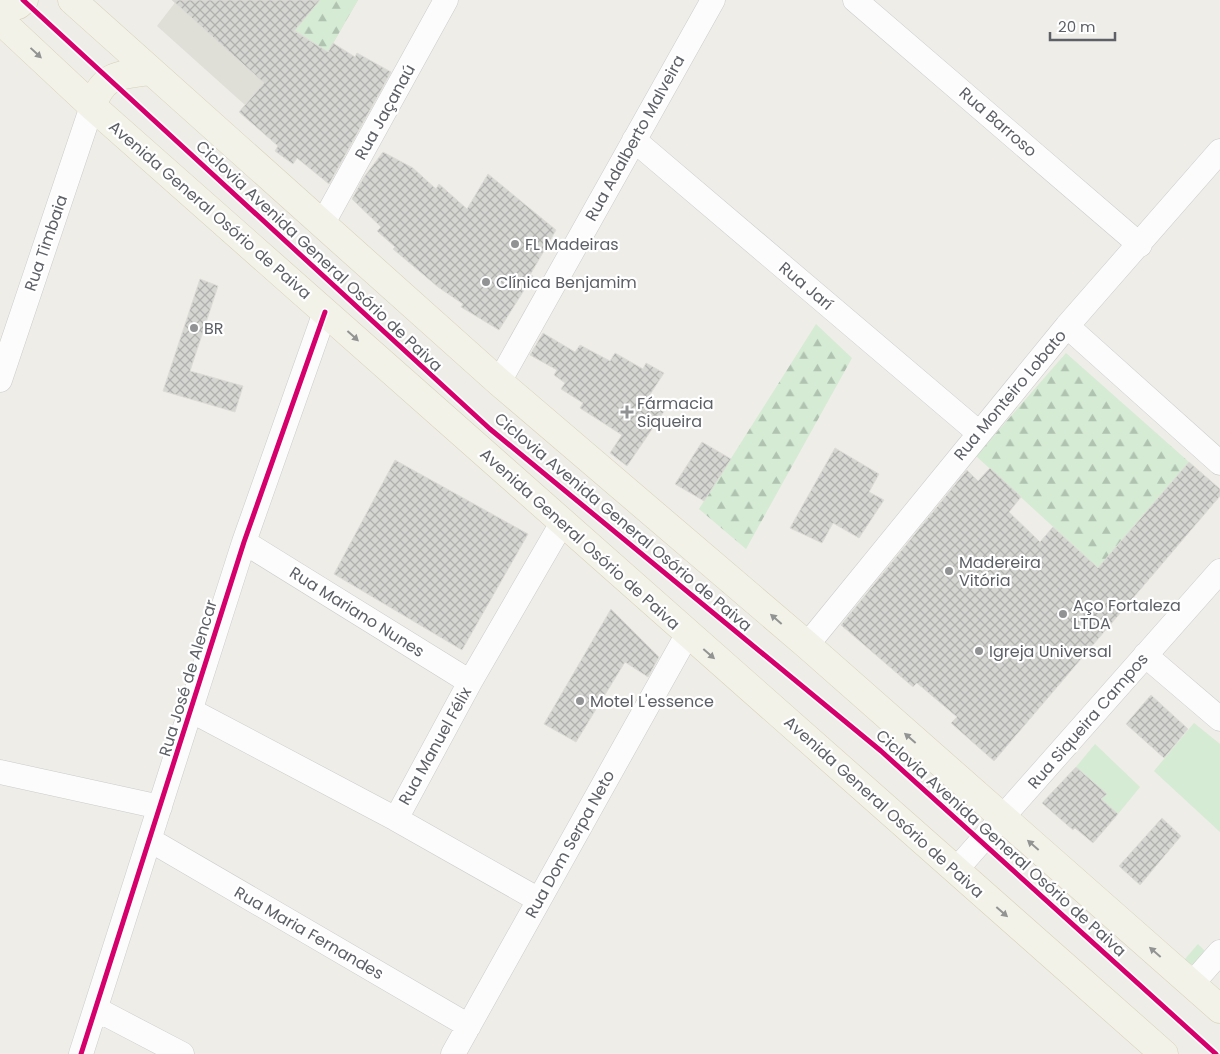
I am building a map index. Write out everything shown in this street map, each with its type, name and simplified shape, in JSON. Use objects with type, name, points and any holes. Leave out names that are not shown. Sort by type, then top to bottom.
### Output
[{"type":"main road","points":[[0,9],[18,5],[24,0]]},
{"type":"main road","points":[[72,0],[499,382],[807,645],[1220,1008]]},
{"type":"main road","name":"Avenida General Osório de Paiva","points":[[0,20],[92,106],[1164,1054]]},
{"type":"main road","points":[[92,106],[101,85],[108,79],[150,71]]},
{"type":"street","name":"Rua Jaçanaú","points":[[323,223],[446,0]]},
{"type":"street","name":"Rua Adalberto Malveira","points":[[499,382],[713,0]]},
{"type":"street","name":"Rua Barroso","points":[[855,0],[1140,244]]},
{"type":"street","name":"Rua Timbaia","points":[[0,380],[92,106]]},
{"type":"street","name":"Rua Jarí","points":[[634,140],[979,433]]},
{"type":"street","name":"Rua Monteiro Lobato","points":[[807,645],[1067,326],[1220,151]]},
{"type":"street","name":"Rua José de Alencar","points":[[81,1054],[244,542],[326,312]]},
{"type":"street","points":[[1067,326],[1220,463]]},
{"type":"street","name":"Rua Manuel Félix","points":[[190,710],[396,819],[470,682],[562,523]]},
{"type":"street","name":"Rua Mariano Nunes","points":[[244,542],[470,682]]},
{"type":"street","name":"Rua Siqueira Campos","points":[[955,871],[1220,571]]},
{"type":"street","name":"Rua Dom Serpa Neto","points":[[453,1054],[687,634]]},
{"type":"street","points":[[1145,655],[1220,719]]},
{"type":"street","points":[[0,772],[160,807]]},
{"type":"street","points":[[396,819],[539,900]]},
{"type":"street","name":"Rua Maria Fernandes","points":[[150,840],[469,1026]]},
{"type":"street","points":[[1191,984],[1220,952]]},
{"type":"street","points":[[96,1009],[182,1054]]},
{"type":"shaded area","points":[[177,0],[358,0],[328,52],[303,37],[245,105],[157,26]]},
{"type":"green space","points":[[320,0],[358,0],[328,52],[295,30]]},
{"type":"green space","points":[[816,324],[852,358],[746,549],[699,509]]},
{"type":"green space","points":[[1066,353],[1189,462],[1098,568],[976,456]]},
{"type":"green space","points":[[1194,723],[1220,744],[1220,832],[1154,771]]},
{"type":"green space","points":[[1095,744],[1140,787],[1118,814],[1101,799],[1106,793],[1076,767]]},
{"type":"green space","points":[[1198,944],[1206,952],[1196,964],[1180,965]]},
{"type":"building","points":[[172,0],[320,0],[294,31],[328,52],[333,43],[355,57],[357,53],[391,72],[329,184],[297,158],[293,164],[275,151],[278,146],[239,112],[264,83]]},
{"type":"building","points":[[383,152],[413,168],[436,189],[439,184],[467,209],[488,174],[556,230],[530,275],[533,276],[499,330],[461,307],[463,304],[438,287],[393,249],[395,247],[377,231],[381,227],[352,199],[364,177]]},
{"type":"building","name":"BR","points":[[200,279],[218,286],[190,371],[243,386],[235,412],[163,391]]},
{"type":"building","points":[[543,333],[575,352],[580,345],[610,361],[615,353],[643,369],[646,363],[664,373],[647,399],[665,410],[627,466],[610,453],[622,435],[580,408],[583,403],[561,389],[565,383],[554,375],[557,370],[530,355]]},
{"type":"building","points":[[702,442],[731,459],[704,501],[675,484]]},
{"type":"building","points":[[835,448],[879,474],[869,492],[884,500],[859,538],[833,523],[822,543],[790,528]]},
{"type":"building","points":[[395,460],[528,534],[462,650],[334,574]]},
{"type":"building","points":[[1189,462],[1220,489],[1220,496],[994,761],[951,723],[957,717],[917,683],[913,687],[841,625],[967,470],[978,481],[990,468],[1021,497],[1009,512],[1040,542],[1053,527],[1098,568]]},
{"type":"building","name":"Motel L'essence","points":[[611,609],[659,657],[648,677],[625,662],[576,742],[544,724]]},
{"type":"building","points":[[1151,695],[1188,729],[1164,758],[1126,724]]},
{"type":"building","points":[[1076,767],[1107,794],[1101,799],[1118,814],[1093,843],[1075,828],[1073,830],[1042,803]]},
{"type":"building","points":[[1162,818],[1181,836],[1140,885],[1119,866]]},
{"type":"cycle path","name":"Ciclovia Avenida General Osório de Paiva","points":[[23,0],[490,429],[881,751],[1216,1054]]},
{"type":"cycle path","points":[[81,1054],[244,542],[325,312]]},
{"type":"place","name":"FL Madeiras","points":[[515,244]]},
{"type":"place","name":"Clínica Benjamim","points":[[486,282]]},
{"type":"place","name":"BR","points":[[194,328]]},
{"type":"place","name":"Fármacia Siqueira","points":[[627,412]]},
{"type":"place","name":"Madereira Vitória","points":[[949,571]]},
{"type":"place","name":"Aço Fortaleza LTDA","points":[[1063,614]]},
{"type":"place","name":"Igreja Universal","points":[[979,651]]},
{"type":"place","name":"Motel L'essence","points":[[580,701]]}]
